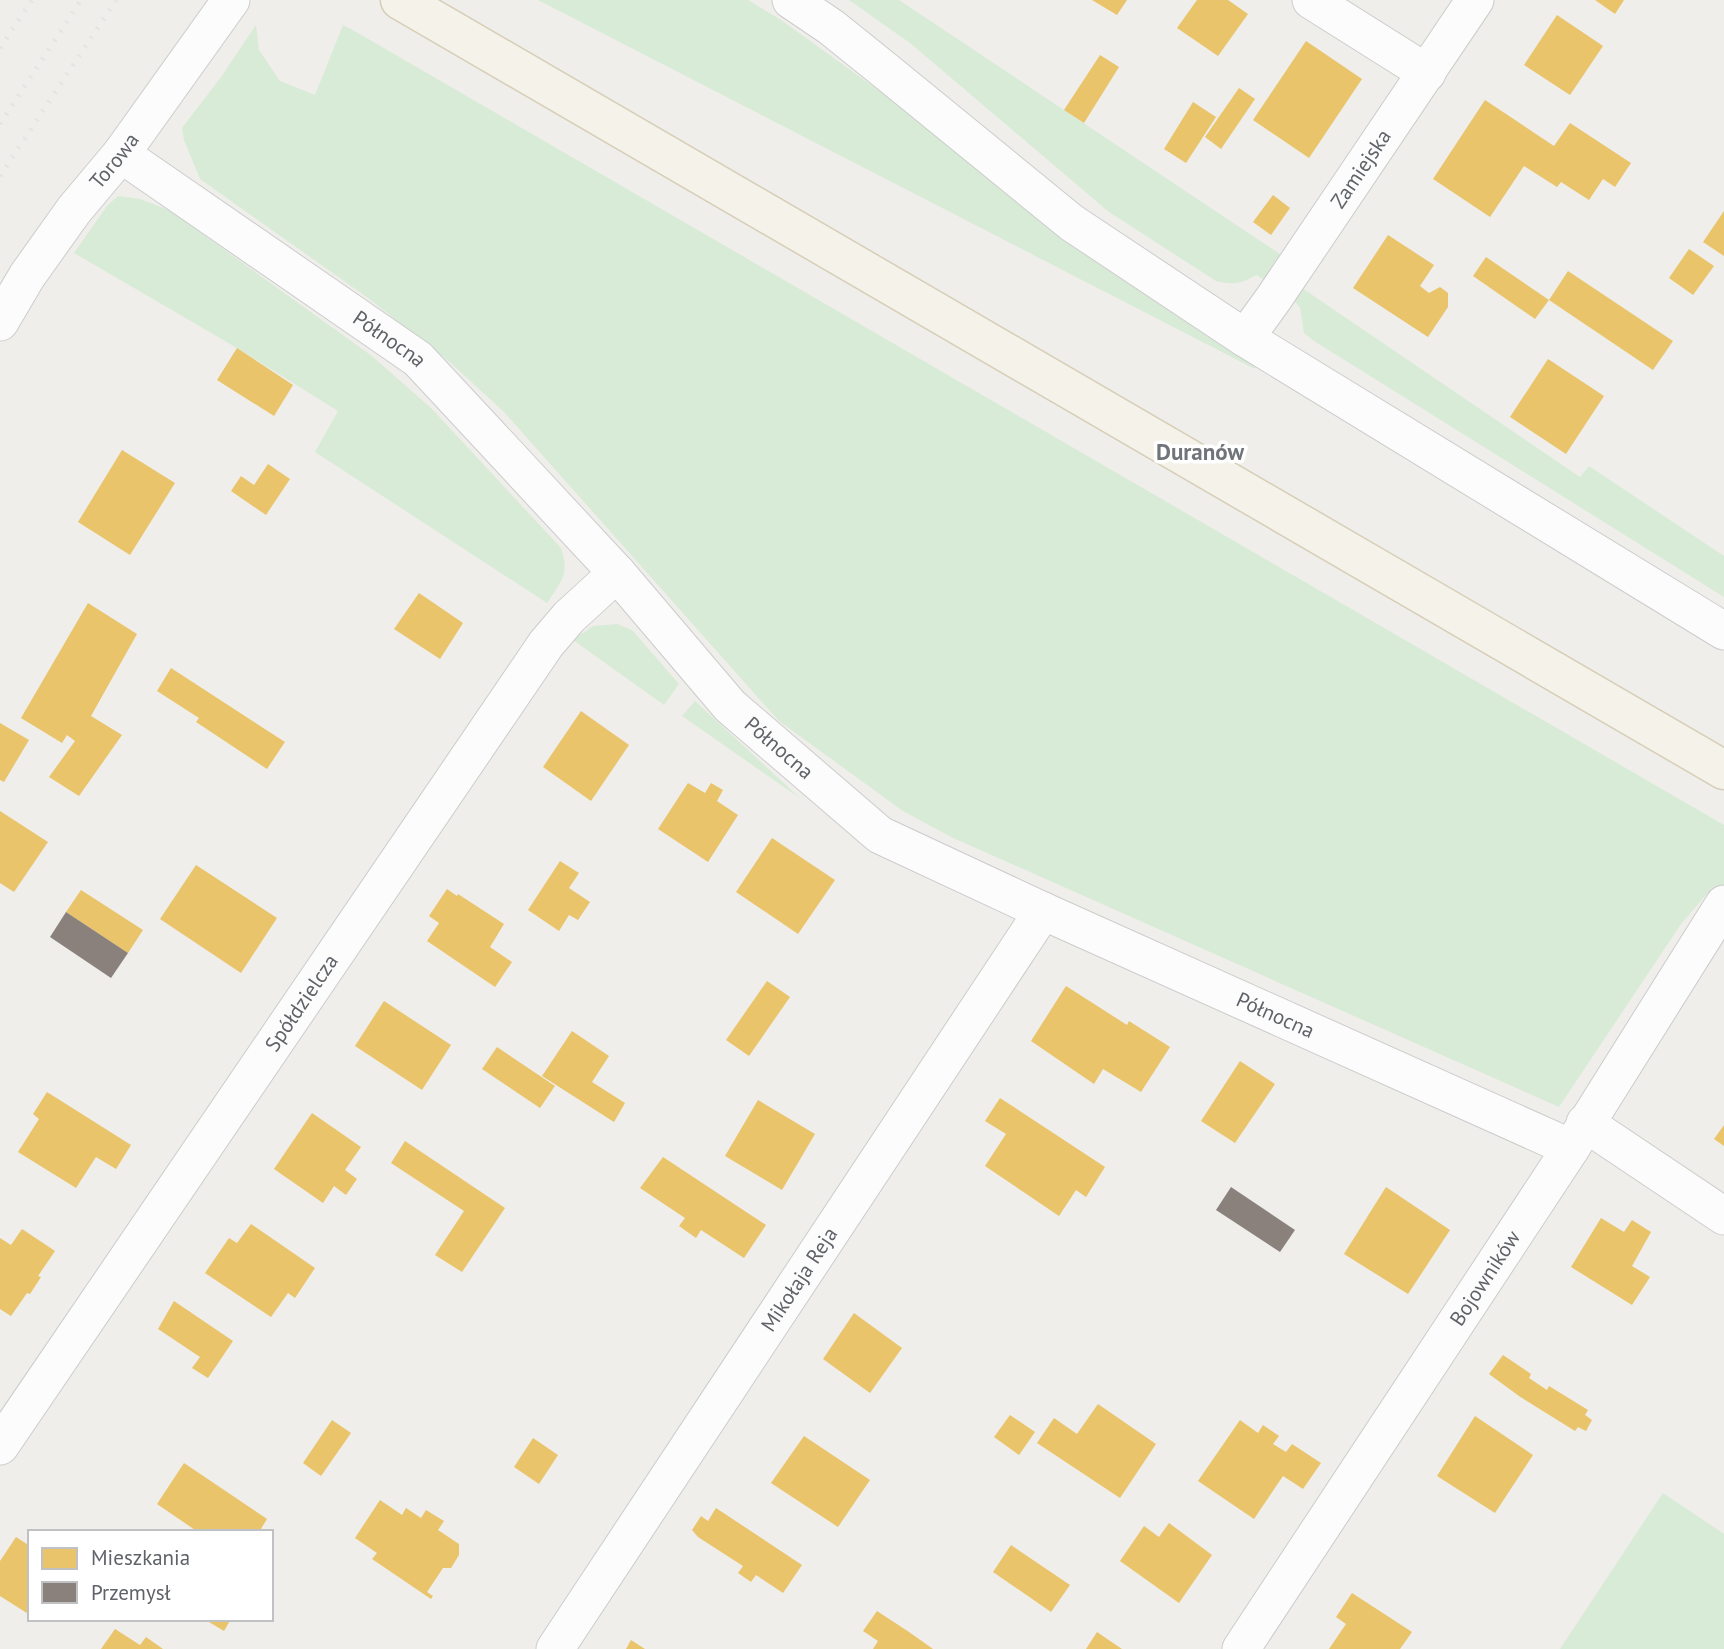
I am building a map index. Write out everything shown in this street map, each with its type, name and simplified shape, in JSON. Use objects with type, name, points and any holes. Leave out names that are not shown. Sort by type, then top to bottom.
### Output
[{"type":"main road","points":[[400,0],[1724,770]]},
{"type":"street","name":"Torowa","points":[[0,322],[27,276],[74,210],[121,154],[231,0]]},
{"type":"street","points":[[790,0],[831,27],[1072,223],[1244,338],[1724,631]]},
{"type":"street","points":[[1311,0],[1427,73]]},
{"type":"street","name":"Zamiejska","points":[[1244,338],[1274,298],[1475,0]]},
{"type":"street","name":"Północna","points":[[121,154],[418,359],[617,573],[730,706],[880,835],[1042,911],[1578,1135],[1724,1216]]},
{"type":"street","name":"Spółdzielcza","points":[[0,1446],[546,644],[569,617],[617,573]]},
{"type":"street","name":"Bojowników","points":[[1241,1649],[1578,1135],[1724,904]]},
{"type":"street","name":"Mikołaja Reja","points":[[555,1649],[1042,911]]},
{"type":"green space","points":[[538,0],[748,0],[781,20],[910,113],[1067,243],[1257,368],[1253,368]]},
{"type":"green space","points":[[849,0],[899,0],[1280,254],[1265,280],[1256,275],[1237,283],[1216,281],[1109,212],[910,43]]},
{"type":"green space","points":[[256,25],[259,50],[280,81],[315,95],[343,25],[358,33],[1724,825],[1724,893],[1712,888],[1681,924],[1559,1107],[951,837],[903,811],[779,721],[504,412],[452,364],[368,298],[200,179],[184,140],[182,128]]},
{"type":"green space","points":[[118,196],[140,199],[169,210],[372,356],[432,409],[561,548],[565,565],[563,577],[547,603],[315,452],[338,411],[237,348],[74,253],[107,206]]},
{"type":"green space","points":[[1302,288],[1580,477],[1589,466],[1724,556],[1724,597],[1314,341],[1304,333],[1300,307],[1294,301]]},
{"type":"green space","points":[[617,624],[632,630],[679,684],[664,705],[573,640],[593,626]]},
{"type":"green space","points":[[695,701],[801,799],[682,716]]},
{"type":"green space","points":[[1663,1493],[1724,1534],[1724,1649],[1560,1649]]},
{"type":"building: Mieszkania","points":[[1092,0],[1127,0],[1117,15]]},
{"type":"building: Mieszkania","points":[[1197,0],[1228,0],[1248,14],[1218,56],[1177,28]]},
{"type":"building: Mieszkania","points":[[1595,0],[1624,0],[1615,14]]},
{"type":"building: Mieszkania","points":[[1557,15],[1603,46],[1570,95],[1524,65]]},
{"type":"building: Mieszkania","points":[[1306,41],[1362,79],[1309,158],[1253,120]]},
{"type":"building: Mieszkania","points":[[1100,55],[1119,67],[1084,123],[1064,110]]},
{"type":"building: Mieszkania","points":[[1239,88],[1255,99],[1221,149],[1205,137]]},
{"type":"building: Mieszkania","points":[[1485,100],[1554,146],[1570,123],[1631,163],[1615,187],[1603,179],[1589,200],[1561,182],[1557,187],[1524,166],[1490,217],[1433,179]]},
{"type":"building: Mieszkania","points":[[1193,102],[1216,117],[1186,163],[1164,149]]},
{"type":"building: Mieszkania","points":[[1273,195],[1290,208],[1271,235],[1253,222]]},
{"type":"building: Mieszkania","points":[[1724,211],[1724,256],[1703,242]]},
{"type":"building: Mieszkania","points":[[1388,235],[1434,265],[1420,286],[1429,293],[1440,287],[1448,293],[1448,307],[1428,337],[1353,288]]},
{"type":"building: Mieszkania","points":[[1689,249],[1714,266],[1693,295],[1669,278]]},
{"type":"building: Mieszkania","points":[[1486,257],[1549,300],[1535,319],[1473,276]]},
{"type":"building: Mieszkania","points":[[1568,271],[1673,341],[1653,370],[1549,300]]},
{"type":"building: Mieszkania","points":[[237,348],[293,385],[274,416],[217,380]]},
{"type":"building: Mieszkania","points":[[1548,359],[1604,396],[1566,454],[1510,417]]},
{"type":"building: Mieszkania","points":[[122,450],[175,483],[130,555],[78,522]]},
{"type":"building: Mieszkania","points":[[268,464],[290,479],[266,515],[231,491],[241,476],[254,485]]},
{"type":"building: Mieszkania","points":[[419,593],[463,623],[440,659],[394,629]]},
{"type":"building: Mieszkania","points":[[88,603],[137,634],[91,716],[122,735],[79,796],[49,777],[75,741],[67,735],[62,743],[21,718]]},
{"type":"building: Mieszkania","points":[[171,668],[285,742],[267,769],[196,722],[199,718],[157,691]]},
{"type":"building: Mieszkania","points":[[581,711],[629,745],[591,801],[543,767]]},
{"type":"building: Mieszkania","points":[[0,723],[29,740],[4,782],[0,780]]},
{"type":"building: Mieszkania","points":[[688,783],[705,793],[711,783],[723,790],[717,801],[738,815],[708,862],[658,829]]},
{"type":"building: Mieszkania","points":[[0,811],[48,842],[14,892],[0,883]]},
{"type":"building: Mieszkania","points":[[772,838],[835,880],[798,934],[736,892]]},
{"type":"building: Mieszkania","points":[[560,861],[579,873],[569,888],[590,902],[578,920],[569,915],[559,931],[528,910]]},
{"type":"building: Mieszkania","points":[[196,865],[277,918],[241,973],[160,919]]},
{"type":"building: Mieszkania","points":[[447,889],[504,924],[490,947],[512,962],[495,987],[427,941],[439,923],[429,916]]},
{"type":"building: Mieszkania","points":[[81,890],[143,930],[128,953],[66,912]]},
{"type":"building: Mieszkania","points":[[767,981],[790,997],[749,1056],[726,1040]]},
{"type":"building: Mieszkania","points":[[1066,986],[1127,1025],[1129,1021],[1170,1047],[1141,1092],[1103,1069],[1094,1084],[1031,1041]]},
{"type":"building: Mieszkania","points":[[384,1001],[451,1045],[422,1090],[355,1046]]},
{"type":"building: Mieszkania","points":[[572,1031],[609,1056],[592,1082],[625,1103],[614,1122],[542,1076]]},
{"type":"building: Mieszkania","points":[[497,1047],[555,1086],[540,1108],[482,1069]]},
{"type":"building: Mieszkania","points":[[1240,1061],[1275,1084],[1235,1143],[1201,1121]]},
{"type":"building: Mieszkania","points":[[47,1092],[131,1145],[116,1169],[96,1157],[76,1188],[18,1152],[39,1119],[33,1114]]},
{"type":"building: Mieszkania","points":[[1000,1098],[1105,1167],[1086,1197],[1076,1190],[1059,1216],[985,1166],[1006,1134],[985,1121]]},
{"type":"building: Mieszkania","points":[[758,1100],[815,1134],[782,1190],[725,1156]]},
{"type":"building: Mieszkania","points":[[312,1113],[361,1147],[345,1170],[357,1179],[346,1195],[334,1186],[323,1203],[274,1169]]},
{"type":"building: Mieszkania","points":[[1724,1125],[1724,1146],[1714,1139]]},
{"type":"building: Mieszkania","points":[[405,1141],[505,1208],[462,1272],[435,1255],[464,1211],[391,1163]]},
{"type":"building: Mieszkania","points":[[663,1157],[766,1225],[744,1258],[701,1230],[696,1238],[679,1226],[685,1218],[640,1188]]},
{"type":"building: Mieszkania","points":[[1386,1187],[1450,1230],[1408,1294],[1344,1254]]},
{"type":"building: Mieszkania","points":[[1601,1218],[1624,1232],[1632,1220],[1651,1232],[1632,1266],[1650,1277],[1632,1305],[1571,1267]]},
{"type":"building: Mieszkania","points":[[251,1224],[315,1268],[295,1298],[288,1293],[271,1317],[205,1273],[229,1238],[237,1243]]},
{"type":"building: Mieszkania","points":[[22,1229],[55,1251],[38,1276],[41,1277],[30,1294],[27,1293],[11,1316],[0,1309],[0,1238],[11,1245]]},
{"type":"building: Mieszkania","points":[[174,1301],[233,1341],[208,1378],[192,1368],[200,1357],[158,1329]]},
{"type":"building: Mieszkania","points":[[854,1313],[902,1348],[870,1393],[823,1359]]},
{"type":"building: Mieszkania","points":[[1503,1355],[1531,1374],[1529,1378],[1547,1390],[1549,1386],[1588,1410],[1585,1415],[1592,1420],[1586,1431],[1578,1427],[1575,1431],[1489,1374]]},
{"type":"building: Mieszkania","points":[[1098,1404],[1156,1444],[1120,1498],[1037,1443],[1054,1418],[1077,1434]]},
{"type":"building: Mieszkania","points":[[1010,1415],[1035,1432],[1019,1455],[994,1437]]},
{"type":"building: Mieszkania","points":[[1475,1416],[1533,1455],[1495,1513],[1437,1476]]},
{"type":"building: Mieszkania","points":[[332,1420],[351,1433],[321,1476],[303,1463]]},
{"type":"building: Mieszkania","points":[[1240,1420],[1258,1433],[1263,1425],[1279,1436],[1273,1444],[1286,1452],[1292,1444],[1321,1463],[1303,1489],[1283,1476],[1254,1519],[1198,1481]]},
{"type":"building: Mieszkania","points":[[804,1436],[870,1480],[838,1527],[771,1483]]},
{"type":"building: Mieszkania","points":[[533,1438],[558,1455],[539,1484],[514,1467]]},
{"type":"building: Mieszkania","points":[[184,1463],[267,1519],[260,1530],[195,1530],[157,1504]]},
{"type":"building: Mieszkania","points":[[380,1500],[402,1515],[406,1508],[421,1518],[426,1510],[444,1521],[438,1530],[459,1544],[459,1555],[451,1568],[443,1568],[427,1592],[433,1596],[431,1599],[372,1559],[377,1553],[355,1538]]},
{"type":"building: Mieszkania","points":[[716,1508],[802,1565],[783,1593],[756,1575],[751,1582],[738,1573],[743,1566],[698,1537],[692,1530],[701,1516],[708,1521]]},
{"type":"building: Mieszkania","points":[[1169,1523],[1212,1555],[1179,1603],[1120,1561],[1144,1526],[1159,1537]]},
{"type":"building: Mieszkania","points":[[16,1537],[28,1545],[28,1614],[0,1596],[0,1561]]},
{"type":"building: Mieszkania","points":[[1011,1545],[1070,1585],[1051,1612],[993,1572]]},
{"type":"building: Mieszkania","points":[[1352,1593],[1412,1632],[1400,1649],[1329,1649],[1346,1624],[1336,1617]]},
{"type":"building: Mieszkania","points":[[877,1611],[933,1649],[873,1649],[878,1641],[863,1631]]},
{"type":"building: Mieszkania","points":[[210,1621],[230,1621],[224,1631]]},
{"type":"building: Mieszkania","points":[[115,1629],[140,1645],[146,1637],[163,1649],[101,1649]]},
{"type":"building: Mieszkania","points":[[1097,1632],[1122,1649],[1086,1649]]},
{"type":"building: Mieszkania","points":[[631,1640],[645,1649],[626,1649]]},
{"type":"building: Przemysł","points":[[66,912],[128,953],[111,978],[50,937]]},
{"type":"building: Przemysł","points":[[1231,1187],[1295,1230],[1280,1252],[1216,1210]]},
{"type":"railway","points":[[0,48],[32,0]]},
{"type":"railway","points":[[0,124],[81,0]]},
{"type":"railway","points":[[0,176],[116,0]]},
{"type":"district","name":"Duranów","points":[[1200,452]]}]
